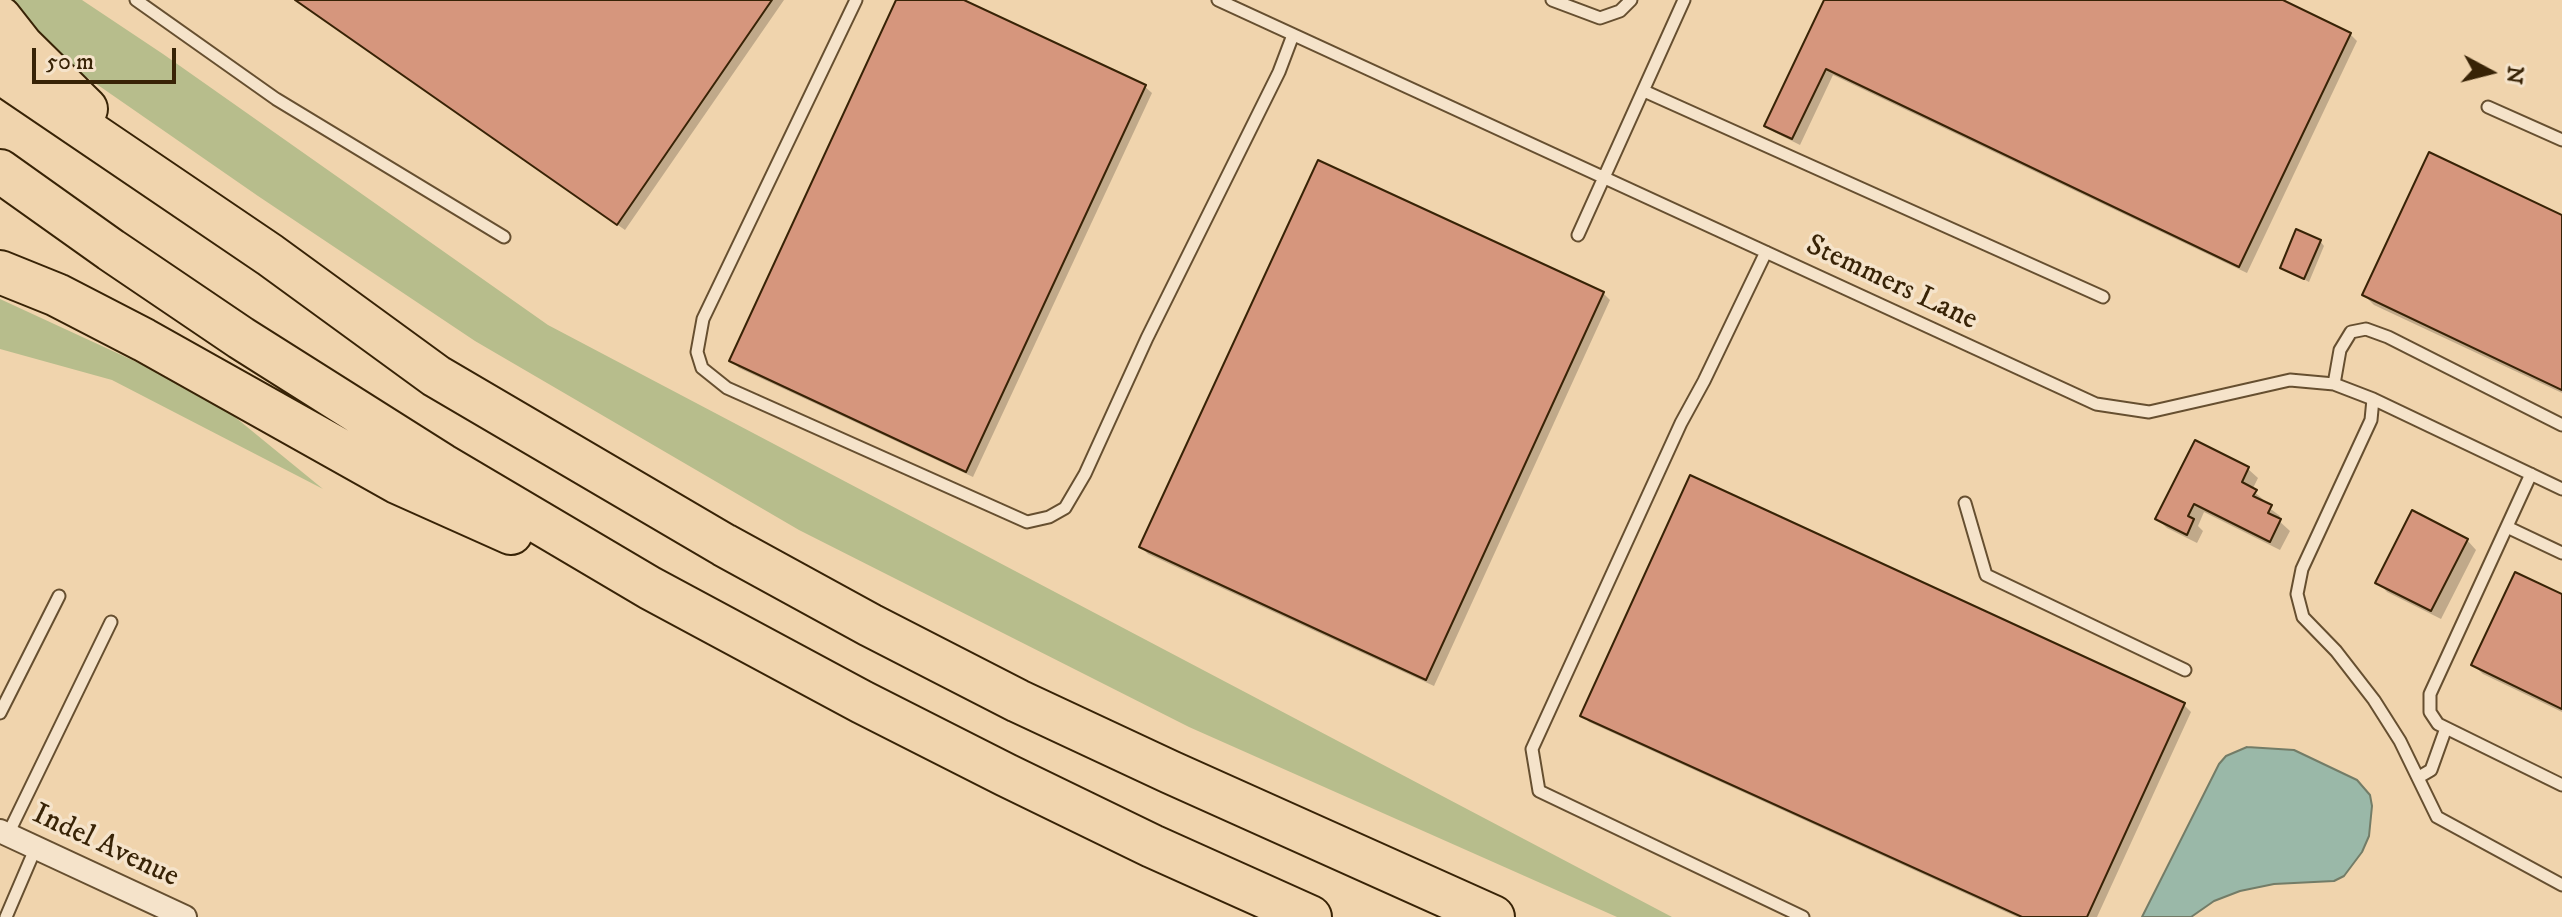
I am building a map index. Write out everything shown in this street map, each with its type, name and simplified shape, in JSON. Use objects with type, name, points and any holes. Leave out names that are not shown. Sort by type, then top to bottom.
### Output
[{"type":"highway","points":[[0,18],[22,46],[76,96],[122,153]]},
{"type":"highway","points":[[0,72],[270,255],[436,376],[747,558],[1018,701],[1493,917]]},
{"type":"highway","points":[[0,171],[176,294],[366,418],[525,515],[719,626],[1006,775],[1152,846],[1310,917]]},
{"type":"highway","points":[[0,249],[57,295]]},
{"type":"highway","points":[[0,272],[57,295],[180,360],[397,482],[719,626]]},
{"type":"street","name":"Indel Avenue","points":[[4,832],[185,917]]},
{"type":"lane","points":[[136,0],[276,99],[504,237]]},
{"type":"lane","points":[[856,0],[703,319],[697,352],[702,368],[727,388],[1027,522],[1049,517],[1065,508],[1085,474],[1147,338],[1274,81],[1293,35]]},
{"type":"lane","name":"Stemmers Lane","points":[[1218,0],[2096,404],[2149,412],[2290,380],[2334,384],[2373,399],[2562,489]]},
{"type":"lane","points":[[1552,0],[1600,18],[1620,11],[1631,0]]},
{"type":"lane","points":[[1578,235],[1684,0]]},
{"type":"lane","points":[[1644,91],[2103,297]]},
{"type":"lane","points":[[2488,107],[2562,140]]},
{"type":"lane","points":[[1766,252],[1681,423],[1532,749],[1539,791],[1803,917]]},
{"type":"lane","points":[[2334,384],[2340,350],[2351,332],[2366,329],[2388,337],[2562,425]]},
{"type":"lane","points":[[2373,399],[2371,420],[2311,547],[2297,594],[2303,617],[2336,651],[2374,700],[2419,777],[2437,817],[2562,885]]},
{"type":"lane","points":[[2531,474],[2430,694],[2430,712],[2438,724],[2562,785]]},
{"type":"lane","points":[[1965,503],[1986,575],[2185,670]]},
{"type":"lane","points":[[2507,527],[2562,553]]},
{"type":"lane","points":[[0,713],[59,596]]},
{"type":"lane","points":[[4,832],[111,622]]},
{"type":"lane","points":[[2419,777],[2431,770],[2446,728]]},
{"type":"lane","points":[[6,917],[36,847]]},
{"type":"green space","points":[[9,0],[82,0],[548,325],[1672,917],[1617,917],[1189,727],[799,530],[475,341],[258,196],[30,38]]},
{"type":"green space","points":[[0,299],[208,395],[323,489],[112,380],[0,349]]},
{"type":"shaded area","points":[[2247,747],[2294,750],[2357,780],[2370,795],[2372,806],[2369,836],[2362,852],[2344,876],[2334,881],[2274,884],[2240,891],[2214,901],[2191,917],[2142,917],[2219,764],[2226,756]]},
{"type":"building","points":[[295,0],[772,0],[617,225]]},
{"type":"building","points":[[896,0],[964,0],[1146,85],[966,472],[729,361]]},
{"type":"building","points":[[1824,0],[2283,0],[2351,33],[2239,267],[1826,69],[1792,139],[1764,126]]},
{"type":"building","points":[[2429,152],[2562,215],[2562,390],[2362,295]]},
{"type":"building","points":[[1318,160],[1604,292],[1426,680],[1139,547]]},
{"type":"building","points":[[2296,229],[2321,240],[2304,279],[2280,268]]},
{"type":"building","points":[[2195,440],[2249,467],[2242,482],[2257,490],[2253,496],[2272,505],[2268,513],[2281,519],[2270,542],[2194,504],[2188,516],[2194,519],[2187,535],[2155,519]]},
{"type":"building","points":[[1690,475],[2185,703],[2087,917],[2022,917],[1580,716]]},
{"type":"building","points":[[2412,510],[2468,539],[2431,611],[2375,583]]},
{"type":"building","points":[[2515,572],[2562,594],[2562,709],[2471,665]]}]
